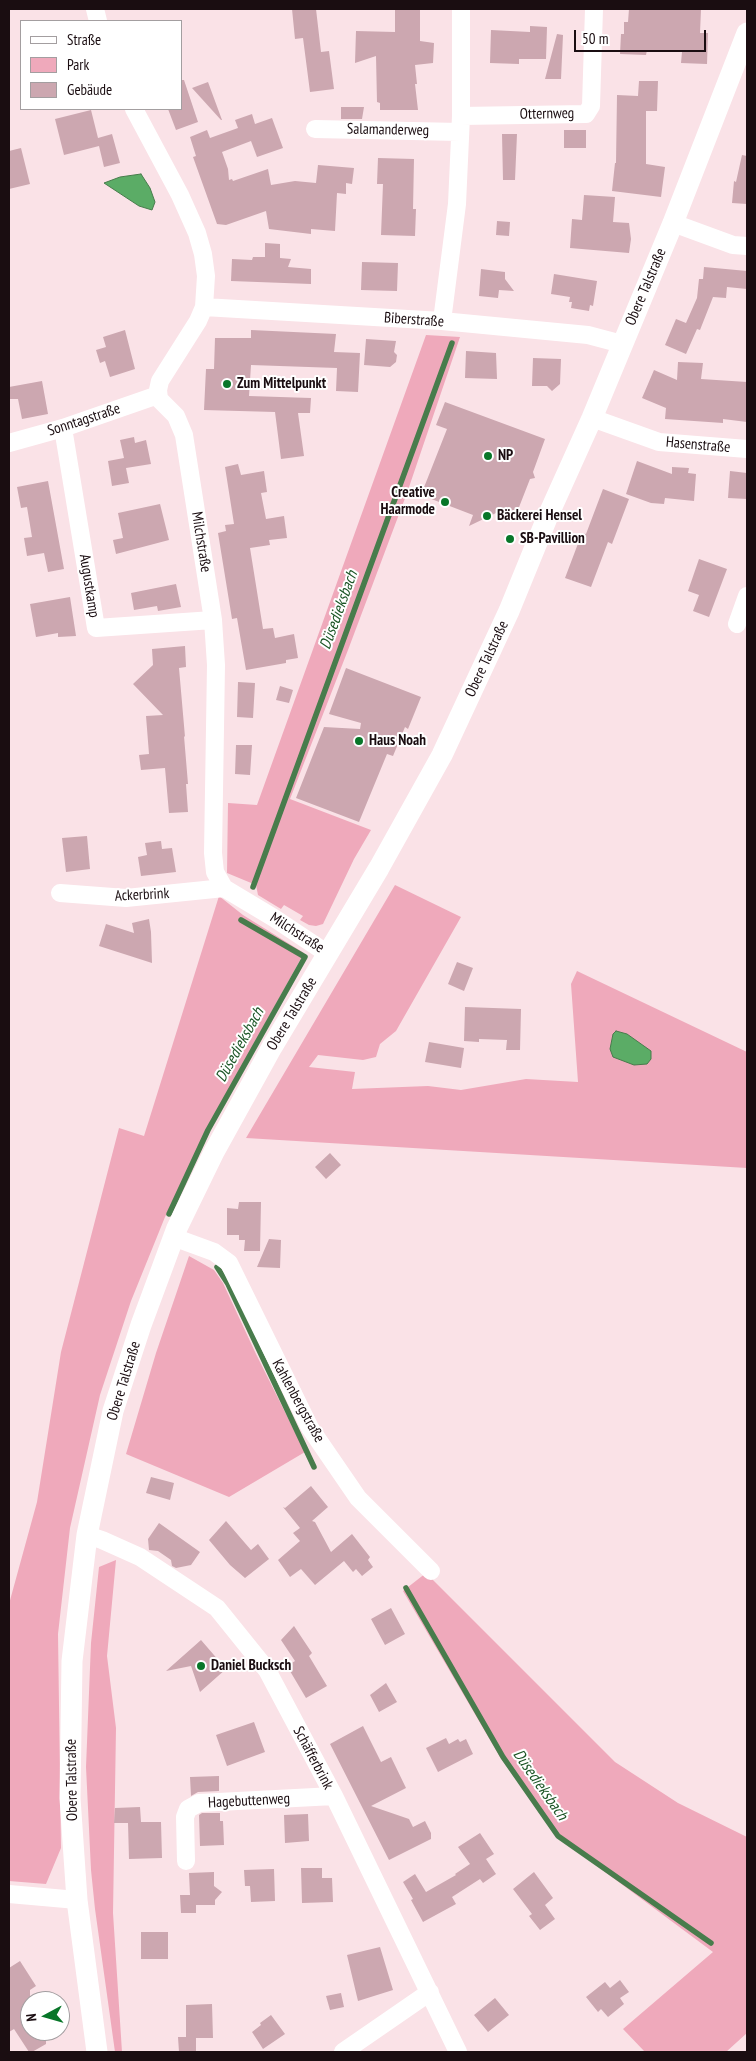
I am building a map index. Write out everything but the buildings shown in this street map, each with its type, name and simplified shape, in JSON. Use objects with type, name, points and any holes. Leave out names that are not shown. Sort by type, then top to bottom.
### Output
[{"type":"street","points":[[442,321],[457,204],[461,9]]},
{"type":"street","name":"Otternweg","points":[[460,124],[586,114],[591,106],[594,9]]},
{"type":"street","name":"Obere Talstraße","points":[[97,2052],[77,1900],[70,1798],[72,1661],[87,1535],[113,1411],[141,1325],[173,1237],[214,1152],[272,1047],[379,868],[442,755],[510,611],[547,518],[592,418],[673,223],[747,33]]},
{"type":"street","points":[[135,110],[180,195],[197,233],[203,254],[206,276],[204,307],[198,321],[160,381],[158,395]]},
{"type":"street","name":"Salamanderweg","points":[[315,129],[460,124]]},
{"type":"street","points":[[673,223],[733,245],[747,246]]},
{"type":"street","name":"Biberstraße","points":[[204,307],[442,321],[588,335],[622,344]]},
{"type":"street","name":"Sonntagstraße","points":[[9,443],[63,428],[158,395]]},
{"type":"street","name":"Milchstraße","points":[[158,395],[163,404],[176,416],[184,435],[213,620],[216,665],[213,853],[215,872],[224,888],[328,954]]},
{"type":"street","name":"Hasenstraße","points":[[592,418],[660,442],[747,449]]},
{"type":"street","name":"Augustkamp","points":[[63,428],[96,628],[213,620]]},
{"type":"street","points":[[737,624],[747,596]]},
{"type":"street","name":"Ackerbrink","points":[[60,893],[126,898],[224,888]]},
{"type":"street","name":"Kahlenbergstraße","points":[[173,1237],[214,1252],[229,1263],[310,1428],[358,1498],[431,1571]]},
{"type":"street","name":"Schäfferbrink","points":[[87,1535],[140,1557],[217,1608],[267,1670],[334,1796],[458,2052]]},
{"type":"street","name":"Hagebuttenweg","points":[[186,1861],[185,1817],[188,1809],[199,1803],[334,1796]]},
{"type":"street","points":[[9,1894],[77,1900]]},
{"type":"street","points":[[343,2052],[430,1992]]},
{"type":"green space","points":[[426,335],[460,337],[407,493],[290,799],[371,830],[354,859],[323,924],[309,925],[300,920],[303,916],[284,905],[281,909],[258,895],[256,885],[227,873],[228,803],[257,805]]},
{"type":"green space","points":[[395,885],[461,917],[396,1031],[380,1044],[376,1057],[363,1060],[318,1055],[309,1067],[355,1072],[352,1089],[428,1086],[461,1090],[526,1079],[578,1082],[571,984],[577,971],[747,1052],[747,1168],[246,1138]]},
{"type":"green space","points":[[219,896],[243,915],[304,953],[207,1129],[165,1217],[131,1301],[100,1395],[70,1528],[58,1634],[61,1848],[46,1884],[9,1881],[9,1604],[37,1502],[61,1352],[119,1128],[144,1136]]},
{"type":"green space","points":[[189,1256],[214,1270],[223,1283],[305,1452],[229,1497],[126,1454],[156,1353]]},
{"type":"green space","points":[[116,1560],[107,1656],[116,1728],[113,1913],[122,2052],[115,2052],[95,1909],[91,1870],[86,1767],[91,1643],[99,1567]]},
{"type":"green space","points":[[426,1573],[615,1762],[678,1803],[747,1837],[747,2033],[726,2052],[645,2052],[623,2029],[713,1952],[558,1837],[500,1757],[403,1591]]},
{"type":"shaded area","points":[[141,174],[150,188],[155,202],[152,210],[139,206],[104,183],[120,177]]},
{"type":"shaded area","points":[[616,1031],[627,1034],[651,1051],[651,1059],[647,1064],[634,1065],[613,1057],[610,1049],[613,1034]]},
{"type":"waterway","name":"Düsedieksbach","points":[[253,887],[452,343]]},
{"type":"waterway","name":"Düsedieksbach","points":[[169,1214],[208,1130],[305,957],[241,920]]},
{"type":"waterway","name":"Düsedieksbach","points":[[217,1267],[228,1284],[314,1467]]},
{"type":"waterway","name":"Düsedieksbach","points":[[406,1588],[503,1757],[558,1836],[711,1943]]},
{"type":"place","name":"Zum Mittelpunkt","points":[[227,384]]},
{"type":"place","name":"NP","points":[[488,456]]},
{"type":"place","name":"Creative Haarmode","points":[[445,502]]},
{"type":"place","name":"Bäckerei Hensel","points":[[487,516]]},
{"type":"place","name":"SB-Pavillion","points":[[510,539]]},
{"type":"place","name":"Haus Noah","points":[[359,741]]},
{"type":"place","name":"Daniel Bucksch","points":[[201,1666]]}]
